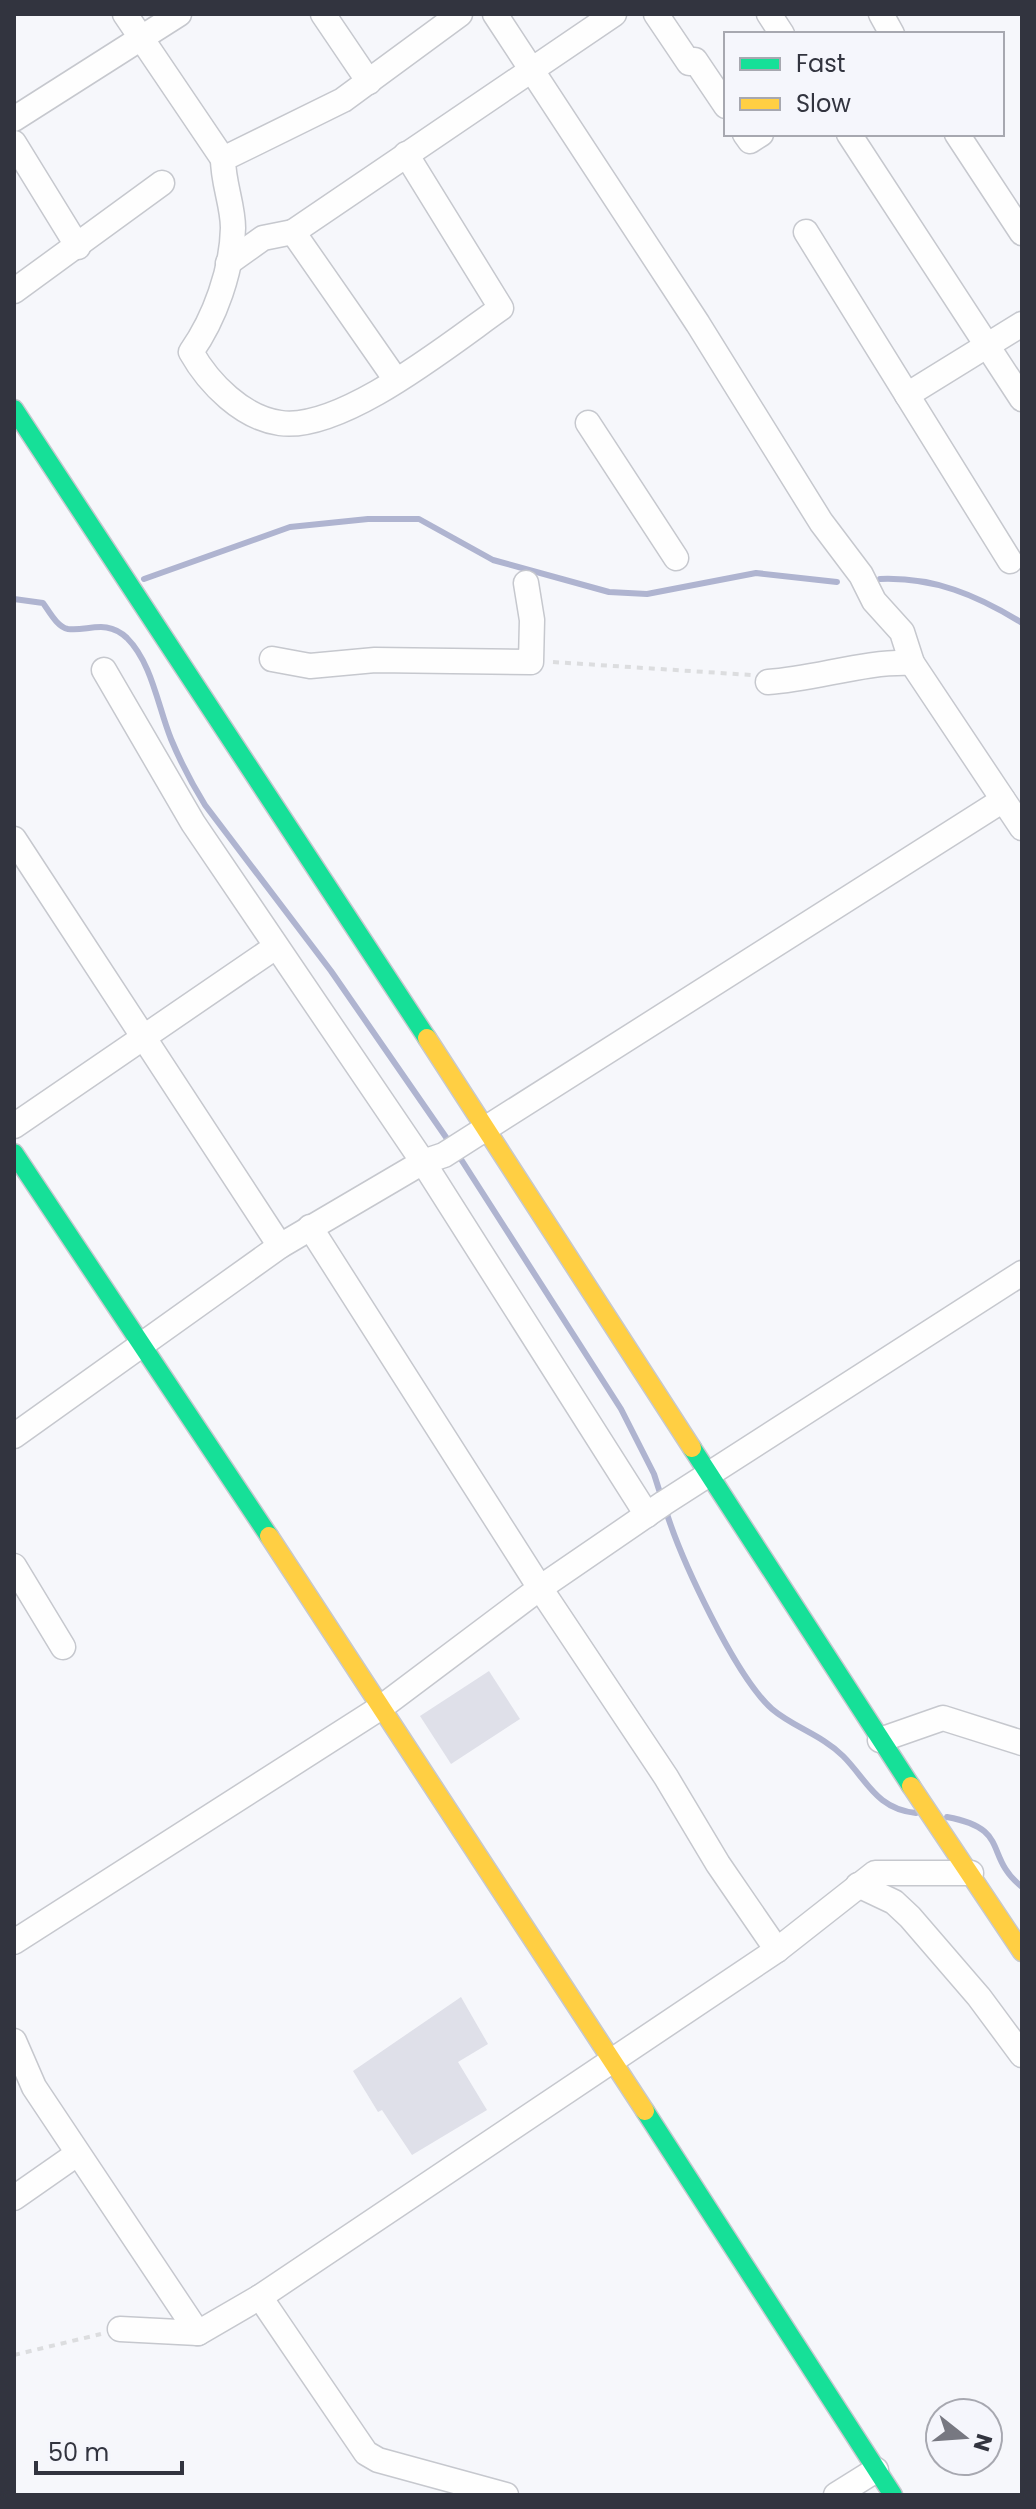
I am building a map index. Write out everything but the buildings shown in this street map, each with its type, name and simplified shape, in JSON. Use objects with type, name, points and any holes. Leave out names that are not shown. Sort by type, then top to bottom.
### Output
[{"type":"street","points":[[125,14],[223,159],[233,227],[228,263],[207,328],[191,352],[219,390],[247,411],[284,424],[318,418],[357,405],[501,308],[406,154]]},
{"type":"street","points":[[14,119],[179,14]]},
{"type":"street","points":[[323,14],[369,82]]},
{"type":"street","points":[[223,159],[343,100],[460,14]]},
{"type":"street","points":[[495,14],[530,72],[698,324],[821,522],[861,575],[874,601],[902,632],[912,663],[1022,828]]},
{"type":"street","points":[[228,263],[263,238],[293,232],[614,14]]},
{"type":"street","points":[[656,14],[689,63],[695,60],[724,103]]},
{"type":"street","points":[[769,14],[781,32]]},
{"type":"street","points":[[881,14],[891,32]]},
{"type":"street","points":[[850,136],[1022,399]]},
{"type":"street","points":[[958,136],[1022,233]]},
{"type":"street","points":[[14,143],[78,247]]},
{"type":"street","points":[[14,291],[162,183]]},
{"type":"street","points":[[293,232],[396,380]]},
{"type":"street","points":[[806,232],[1010,561]]},
{"type":"street","points":[[907,395],[986,343],[1022,324]]},
{"type":"street","points":[[14,409],[486,1128],[880,1740],[1022,1952]]},
{"type":"street","points":[[588,423],[676,558]]},
{"type":"street","points":[[272,659],[310,666],[375,660],[531,662],[532,620],[526,583]]},
{"type":"street","points":[[768,682],[818,678],[891,662],[912,663]]},
{"type":"street","points":[[104,670],[193,823],[274,948],[423,1162],[647,1515]]},
{"type":"street","points":[[14,1436],[280,1246],[423,1162],[444,1155],[1003,800]]},
{"type":"street","points":[[14,839],[280,1246]]},
{"type":"street","points":[[14,1126],[274,948]]},
{"type":"street","points":[[14,1153],[615,2060],[893,2495]]},
{"type":"street","points":[[310,1227],[540,1588],[777,1950]]},
{"type":"street","points":[[14,1942],[383,1706],[540,1588],[647,1515],[1022,1273]]},
{"type":"street","points":[[14,1566],[63,1647]]},
{"type":"street","points":[[880,1740],[943,1718],[1022,1743]]},
{"type":"street","points":[[120,2329],[198,2333],[260,2297],[777,1950],[875,1873],[971,1873]]},
{"type":"street","points":[[858,1885],[894,1902],[910,1917],[979,1997],[1022,2055]]},
{"type":"street","points":[[14,2041],[34,2087],[198,2333]]},
{"type":"street","points":[[14,2198],[77,2154]]},
{"type":"street","points":[[260,2297],[366,2453],[378,2460],[506,2495]]},
{"type":"street","points":[[836,2495],[876,2470]]},
{"type":"path","points":[[531,662],[746,673],[768,682]]},
{"type":"path","points":[[14,2355],[120,2329]]},
{"type":"waterway","points":[[144,579],[290,527],[368,519],[419,519],[493,560],[609,592],[647,594],[756,573],[837,582]]},
{"type":"waterway","points":[[880,579],[919,581],[954,590],[972,596],[1022,623]]},
{"type":"waterway","points":[[14,599],[43,603],[64,628],[112,629],[136,648],[175,748],[205,805],[331,971],[450,1143]]},
{"type":"waterway","points":[[457,1153],[621,1409],[654,1474],[661,1496]]},
{"type":"waterway","points":[[666,1511],[711,1616],[757,1693],[780,1715],[835,1749],[882,1800],[916,1813]]},
{"type":"waterway","points":[[947,1817],[967,1822],[989,1836],[1010,1876],[1022,1887]]},
{"type":"traffic: fast","points":[[14,409],[427,1038]]},
{"type":"traffic: fast","points":[[14,1153],[269,1536]]},
{"type":"traffic: fast","points":[[692,1448],[911,1786]]},
{"type":"traffic: fast","points":[[645,2111],[893,2495]]},
{"type":"traffic: slow","points":[[427,1038],[692,1448]]},
{"type":"traffic: slow","points":[[269,1536],[645,2111]]},
{"type":"traffic: slow","points":[[911,1786],[1022,1952]]}]
